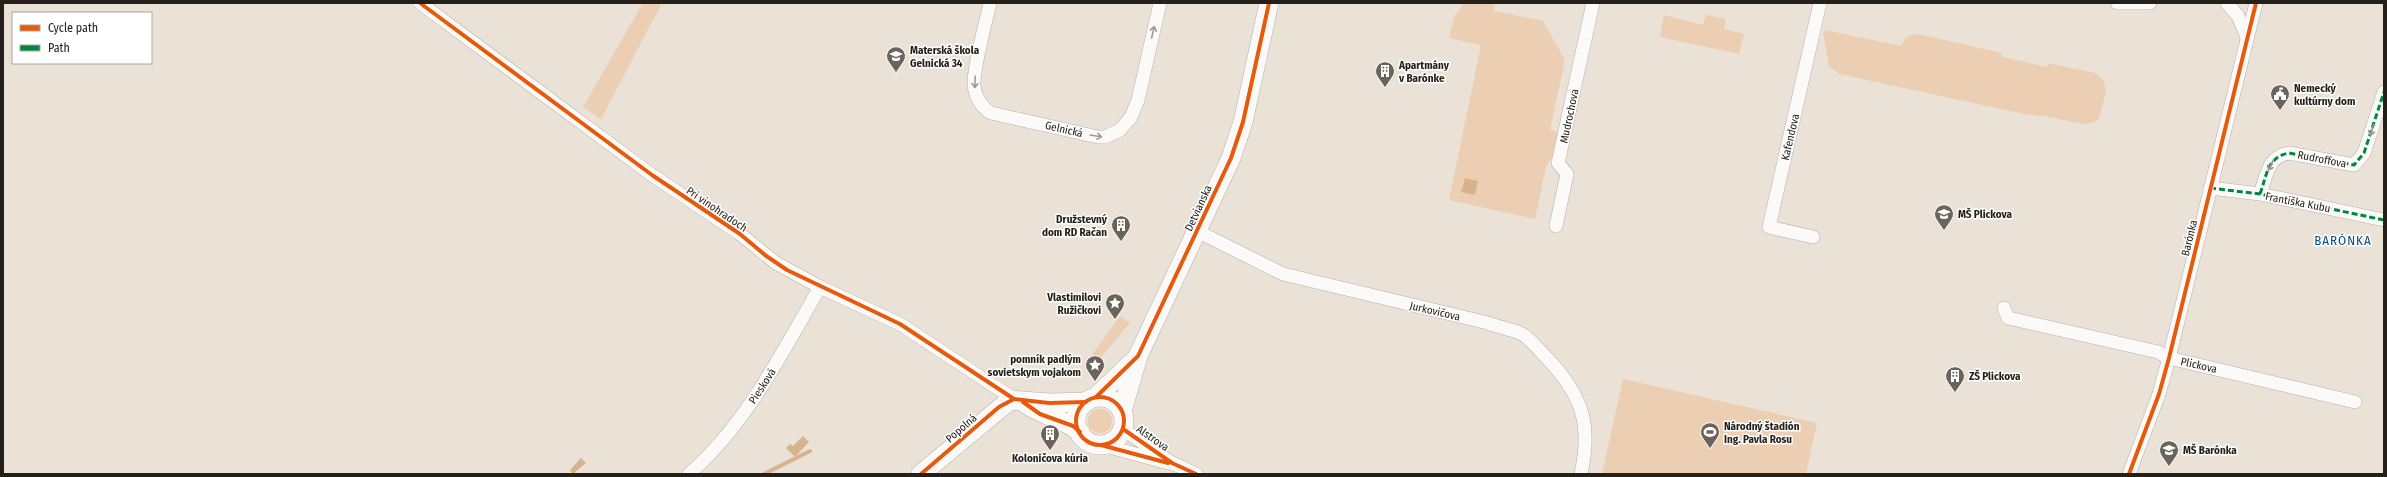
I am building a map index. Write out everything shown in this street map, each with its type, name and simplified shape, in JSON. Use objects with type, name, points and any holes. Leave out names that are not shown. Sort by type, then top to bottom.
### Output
[{"type":"street","name":"Pri vinohradoch","points":[[420,3],[652,175],[740,234],[776,263],[820,287],[900,324],[1040,414],[1073,426],[1080,432]]},
{"type":"street","name":"Gelnická","points":[[990,3],[974,82],[981,103],[991,112],[1102,137],[1120,130],[1135,109],[1160,3]]},
{"type":"street","name":"Detvianska","points":[[1122,420],[1138,356],[1231,158],[1243,122],[1269,3]]},
{"type":"street","name":"Mudrochova","points":[[1556,226],[1567,174],[1558,163],[1593,3]]},
{"type":"street","name":"Kafendova","points":[[1813,237],[1769,227],[1820,3]]},
{"type":"street","points":[[2117,3],[2150,3]]},
{"type":"street","points":[[2228,3],[2238,16],[2247,37]]},
{"type":"street","name":"Barónka","points":[[2129,474],[2159,394],[2169,358],[2256,3]]},
{"type":"street","name":"Rudroffova","points":[[2260,194],[2272,161],[2279,155],[2289,153],[2353,169],[2364,153],[2384,92]]},
{"type":"street","name":"Františka Kubu","points":[[2210,188],[2260,194],[2384,220]]},
{"type":"street","name":"Jurkovičova","points":[[1197,231],[1282,274],[1488,323],[1521,334],[1550,361],[1570,386],[1579,403],[1586,435],[1581,474]]},
{"type":"street","name":"Piesková","points":[[689,474],[703,462],[760,392],[820,287]]},
{"type":"street","name":"Plickova","points":[[2004,308],[2008,318],[2158,352],[2169,358],[2355,402]]},
{"type":"street","name":"Detvianska","points":[[1091,400],[1138,356]]},
{"type":"street","name":"Pri vinohradoch","points":[[1018,400],[1048,403],[1091,400]]},
{"type":"street","name":"Popolná","points":[[921,474],[999,407],[1018,400]]},
{"type":"street","points":[[1091,400],[1113,400],[1122,420],[1115,439],[1099,444],[1089,441],[1080,432],[1077,425],[1078,415],[1091,400]]},
{"type":"street","name":"Alstrova","points":[[1122,420],[1172,464]]},
{"type":"street","name":"Alstrova","points":[[1099,444],[1172,464],[1196,474]]},
{"type":"shaded area","points":[[643,3],[662,3],[601,119],[583,107]]},
{"type":"shaded area","points":[[1464,3],[1495,3],[1494,11],[1543,21],[1565,60],[1550,130],[1559,132],[1555,152],[1546,167],[1535,219],[1449,200],[1481,45],[1449,38],[1454,17]]},
{"type":"shaded area","points":[[1664,15],[1703,25],[1706,15],[1726,19],[1724,29],[1744,34],[1739,54],[1660,37]]},
{"type":"shaded area","points":[[1825,30],[1901,46],[1908,37],[1918,34],[2002,53],[2002,57],[2047,67],[2048,63],[2095,73],[2104,81],[2106,92],[2099,118],[2094,122],[2084,124],[2043,116],[2029,115],[1839,74],[1829,66],[1823,33]]},
{"type":"shaded area","points":[[1465,178],[1478,181],[1475,195],[1461,192]]},
{"type":"shaded area","points":[[1120,316],[1130,323],[1095,364],[1089,359]]},
{"type":"shaded area","name":"Národný štadión Ing. Pavla Rosu","points":[[1623,379],[1817,423],[1806,474],[1602,474]]},
{"type":"shaded area","points":[[1100,409],[1109,412],[1112,421],[1109,430],[1100,433],[1091,430],[1088,421],[1091,412]]},
{"type":"shaded area","points":[[803,436],[809,442],[795,457],[786,448],[790,444],[793,446]]},
{"type":"shaded area","points":[[581,458],[586,463],[573,474],[570,470]]},
{"type":"waterway","points":[[764,474],[810,451]]},
{"type":"marked path","points":[[2260,194],[2269,168],[2276,158],[2282,155],[2289,153],[2354,165],[2364,153],[2384,92]]},
{"type":"marked path","points":[[2210,188],[2260,194],[2384,220]]},
{"type":"cycle path","points":[[420,3],[652,175],[740,234],[765,255],[787,270],[900,324],[1014,399],[1049,403],[1086,402]]},
{"type":"cycle path","points":[[1096,397],[1138,356],[1231,158],[1243,122],[1269,3]]},
{"type":"cycle path","points":[[2129,474],[2159,394],[2169,358],[2256,3]]},
{"type":"cycle path","points":[[1100,397],[1109,399],[1117,404],[1122,412],[1124,421],[1122,430],[1117,438],[1109,443],[1100,445],[1091,443],[1083,438],[1078,430],[1076,421],[1078,412],[1083,404],[1091,399],[1100,397]]},
{"type":"cycle path","points":[[921,474],[999,407],[1014,399]]},
{"type":"cycle path","points":[[1023,402],[1040,414],[1073,426],[1080,432]]},
{"type":"cycle path","points":[[1123,429],[1172,463],[1196,474]]},
{"type":"cycle path","points":[[1101,445],[1168,463]]},
{"type":"place","name":"Materská škola Gelnická 34","points":[[896,73]]},
{"type":"place","name":"Apartmány v Barónke","points":[[1385,88]]},
{"type":"place","name":"Nemecký kultúrny dom","points":[[2280,111]]},
{"type":"place","name":"MŠ Plickova","points":[[1944,231]]},
{"type":"place","name":"Družstevný dom RD Račan","points":[[1121,242]]},
{"type":"place","name":"Vlastimilovi Ružičkovi","points":[[1115,320]]},
{"type":"place","name":"pomník padlým sovietskym vojakom","points":[[1095,382]]},
{"type":"place","name":"ZŠ Plickova","points":[[1955,393]]},
{"type":"place","name":"Národný štadión Ing. Pavla Rosu","points":[[1710,449]]},
{"type":"place","name":"Koloničova kúria","points":[[1050,451]]},
{"type":"place","name":"MŠ Barónka","points":[[2169,467]]},
{"type":"district","name":"BARÓNKA","points":[[2343,240]]}]
